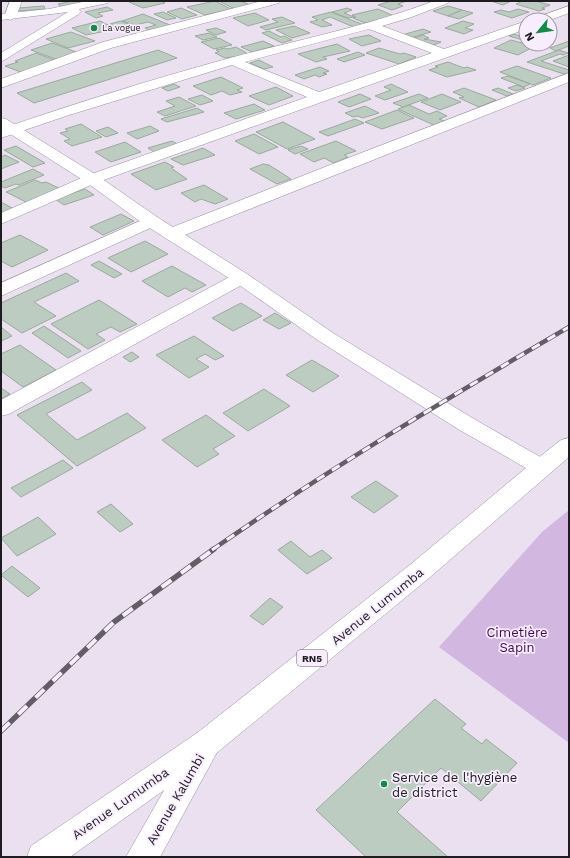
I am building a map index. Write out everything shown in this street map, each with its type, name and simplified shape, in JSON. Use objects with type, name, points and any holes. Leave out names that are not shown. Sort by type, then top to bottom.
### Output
[{"type":"main road","points":[[6,17],[16,1]]},
{"type":"main road","points":[[6,17],[49,12],[104,1]]},
{"type":"main road","points":[[1,84],[107,45],[276,1]]},
{"type":"main road","points":[[5,129],[233,61],[418,12],[444,1]]},
{"type":"main road","points":[[1,58],[86,5]]},
{"type":"main road","points":[[558,13],[569,9]]},
{"type":"main road","points":[[370,25],[446,54]]},
{"type":"main road","points":[[1,219],[92,179],[319,96],[446,54],[518,28]]},
{"type":"main road","points":[[233,61],[319,96]]},
{"type":"main road","points":[[171,234],[335,168],[569,77]]},
{"type":"main road","points":[[5,129],[92,179],[151,221],[242,278],[332,341],[454,417],[541,467]]},
{"type":"main road","points":[[1,290],[151,221]]},
{"type":"main road","points":[[1,409],[242,278]]},
{"type":"main road","name":"Avenue Lumumba","points":[[43,857],[208,742],[420,571],[541,467],[569,445]]},
{"type":"main road","name":"Avenue Kalumbi","points":[[142,857],[208,742]]},
{"type":"green space","name":"Cimetière Sapin","points":[[569,510],[569,743],[439,647],[542,532]]},
{"type":"building","points":[[73,1],[90,1],[62,7],[58,4]]},
{"type":"building","points":[[161,1],[165,3],[143,8],[129,2]]},
{"type":"building","points":[[215,1],[231,9],[205,15],[187,7]]},
{"type":"building","points":[[219,1],[241,1],[250,5],[235,9]]},
{"type":"building","points":[[385,1],[407,1],[398,4],[403,6],[392,10],[378,5],[388,2]]},
{"type":"building","points":[[491,1],[505,1],[509,2],[503,5]]},
{"type":"building","points":[[522,1],[541,1],[539,2],[550,5],[539,11],[516,4]]},
{"type":"building","points":[[44,6],[45,9],[18,11],[18,8]]},
{"type":"building","points":[[448,6],[462,10],[448,16],[433,11]]},
{"type":"building","points":[[107,7],[113,10],[98,13],[103,16],[96,18],[85,12]]},
{"type":"building","points":[[181,8],[197,15],[182,19],[167,12]]},
{"type":"building","points":[[347,8],[352,10],[344,13],[354,17],[348,18],[332,12]]},
{"type":"building","points":[[378,9],[394,16],[365,23],[353,18],[356,17],[352,15]]},
{"type":"building","points":[[518,9],[529,12],[518,12],[518,16],[512,18],[494,12],[501,10],[509,12]]},
{"type":"building","points":[[462,10],[473,13],[459,19],[448,16]]},
{"type":"building","points":[[163,12],[176,18],[167,20],[154,14]]},
{"type":"building","points":[[331,12],[364,25],[356,28],[330,17],[322,20],[332,25],[322,27],[310,22],[318,20],[312,17]]},
{"type":"building","points":[[255,13],[269,20],[248,26],[233,18]]},
{"type":"building","points":[[143,14],[170,25],[151,31],[145,28],[156,25],[148,22],[135,25],[122,21]]},
{"type":"building","points":[[282,17],[295,23],[266,30],[260,27],[278,22],[272,19]]},
{"type":"building","name":"La vogue","points":[[100,21],[116,29],[86,35],[72,28]]},
{"type":"building","points":[[121,21],[140,29],[129,32],[110,24]]},
{"type":"building","points":[[463,21],[474,24],[465,28],[473,30],[464,34],[445,28]]},
{"type":"building","points":[[294,26],[310,33],[292,38],[276,30]]},
{"type":"building","points":[[216,28],[226,32],[216,35],[206,30]]},
{"type":"building","points":[[423,29],[431,32],[410,38],[402,35]]},
{"type":"building","points":[[269,31],[281,37],[284,36],[292,40],[282,43],[262,33]]},
{"type":"building","points":[[71,32],[95,41],[68,48],[46,39]]},
{"type":"building","points":[[209,33],[217,37],[203,40],[195,36]]},
{"type":"building","points":[[514,34],[518,36],[518,39],[509,36]]},
{"type":"building","points":[[369,35],[381,41],[362,46],[349,39]]},
{"type":"building","points":[[423,35],[429,38],[424,39],[441,42],[431,46],[412,39]]},
{"type":"building","points":[[219,38],[232,45],[214,49],[201,42]]},
{"type":"building","points":[[511,40],[518,42],[518,52],[524,52],[518,55],[494,48]]},
{"type":"building","points":[[263,41],[274,46],[252,52],[241,47]]},
{"type":"building","points":[[569,41],[569,46],[558,50],[558,45]]},
{"type":"building","points":[[52,43],[79,53],[58,60],[31,50]]},
{"type":"building","points":[[337,44],[350,51],[323,57],[327,59],[316,62],[298,54]]},
{"type":"building","points":[[236,47],[250,55],[225,58],[215,53],[219,52],[216,50]]},
{"type":"building","points":[[379,48],[416,57],[399,64],[366,53]]},
{"type":"building","points":[[158,50],[177,58],[34,103],[17,93]]},
{"type":"building","points":[[558,50],[568,53],[563,55],[560,54],[541,61],[569,70],[569,75],[527,62],[554,52],[558,52]]},
{"type":"building","points":[[358,52],[365,55],[344,62],[337,59]]},
{"type":"building","points":[[36,53],[54,60],[23,73],[5,66],[18,62],[15,61]]},
{"type":"building","points":[[569,55],[569,67],[553,61]]},
{"type":"building","points":[[259,60],[273,67],[264,69],[250,63]]},
{"type":"building","points":[[448,62],[464,68],[467,67],[476,70],[447,77],[429,70],[438,67],[435,66]]},
{"type":"building","points":[[517,66],[551,78],[533,85],[500,72]]},
{"type":"building","points":[[320,67],[329,71],[323,73],[327,74],[319,77],[315,75],[304,79],[295,75]]},
{"type":"building","points":[[508,76],[530,84],[524,87],[501,78]]},
{"type":"building","points":[[221,77],[243,88],[237,90],[242,92],[230,95],[222,91],[211,95],[193,86]]},
{"type":"building","points":[[174,84],[180,87],[168,91],[162,88]]},
{"type":"building","points":[[391,84],[408,92],[385,100],[375,96],[391,90],[384,87]]},
{"type":"building","points":[[517,85],[525,88],[516,91],[508,88]]},
{"type":"building","points":[[276,87],[293,96],[269,105],[249,96]]},
{"type":"building","points":[[464,88],[496,100],[479,107],[459,98],[464,97],[453,92]]},
{"type":"building","points":[[498,88],[513,94],[507,96],[492,90]]},
{"type":"building","points":[[360,94],[371,99],[349,107],[338,102]]},
{"type":"building","points":[[419,94],[428,98],[403,107],[393,103]]},
{"type":"building","points":[[442,94],[461,102],[440,110],[421,102]]},
{"type":"building","points":[[202,95],[213,101],[200,105],[188,99]]},
{"type":"building","points":[[179,97],[196,106],[165,116],[157,112],[175,106],[166,101]]},
{"type":"building","points":[[254,104],[265,110],[236,119],[224,113]]},
{"type":"building","points":[[409,105],[429,114],[437,111],[447,116],[439,119],[447,122],[436,126],[398,109]]},
{"type":"building","points":[[365,106],[379,113],[363,118],[357,116],[353,117],[345,113]]},
{"type":"building","points":[[197,108],[204,112],[167,122],[161,119]]},
{"type":"building","points":[[397,110],[414,118],[382,129],[365,122]]},
{"type":"building","points":[[355,119],[364,123],[328,136],[319,132]]},
{"type":"building","points":[[283,122],[315,139],[287,149],[256,132]]},
{"type":"building","points":[[81,124],[102,137],[72,146],[64,141],[70,139],[60,133],[68,131],[65,129]]},
{"type":"building","points":[[150,126],[159,131],[137,139],[127,133]]},
{"type":"building","points":[[108,127],[118,133],[106,137],[96,131]]},
{"type":"building","points":[[254,134],[278,147],[259,154],[235,141]]},
{"type":"building","points":[[172,141],[179,145],[156,153],[148,148]]},
{"type":"building","points":[[336,141],[356,151],[344,155],[348,157],[334,163],[324,158],[314,162],[300,154]]},
{"type":"building","points":[[125,142],[141,152],[111,162],[95,152]]},
{"type":"building","points":[[16,146],[45,163],[33,167],[4,150]]},
{"type":"building","points":[[301,146],[308,149],[295,154],[288,150]]},
{"type":"building","points":[[203,148],[215,155],[183,165],[171,159]]},
{"type":"building","points":[[5,155],[19,162],[1,169],[1,157]]},
{"type":"building","points":[[165,162],[174,167],[171,168],[187,179],[156,190],[131,174]]},
{"type":"building","points":[[263,164],[269,165],[291,179],[277,184],[250,169]]},
{"type":"building","points":[[33,169],[44,175],[19,185],[16,184],[5,188],[1,186],[1,182]]},
{"type":"building","points":[[35,180],[42,183],[46,182],[61,189],[28,203],[6,192]]},
{"type":"building","points":[[204,185],[228,199],[215,204],[201,199],[195,202],[181,193]]},
{"type":"building","points":[[85,189],[94,195],[64,205],[55,199]]},
{"type":"building","points":[[1,202],[14,209],[1,215]]},
{"type":"building","points":[[121,214],[134,221],[103,235],[90,227]]},
{"type":"building","points":[[20,235],[48,250],[12,267],[1,261],[1,243]]},
{"type":"building","points":[[145,241],[168,254],[131,272],[108,258]]},
{"type":"building","points":[[99,261],[122,274],[114,278],[91,265]]},
{"type":"building","points":[[172,266],[206,285],[192,292],[185,288],[168,297],[142,281]]},
{"type":"building","points":[[66,273],[79,281],[34,302],[56,316],[22,333],[1,319],[1,303]]},
{"type":"building","points":[[99,300],[137,324],[120,332],[111,327],[96,334],[105,340],[88,349],[51,324]]},
{"type":"building","points":[[241,303],[262,316],[233,331],[212,318]]},
{"type":"building","points":[[275,313],[291,323],[279,329],[263,320]]},
{"type":"building","points":[[44,326],[81,351],[68,358],[32,333]]},
{"type":"building","points":[[1,327],[12,336],[1,341]]},
{"type":"building","points":[[194,336],[224,356],[215,360],[205,354],[196,359],[209,367],[189,378],[156,355]]},
{"type":"building","points":[[20,345],[56,370],[23,387],[1,371],[1,354]]},
{"type":"building","points":[[132,352],[139,357],[130,362],[123,357]]},
{"type":"building","points":[[312,360],[339,376],[313,392],[286,375]]},
{"type":"building","points":[[82,382],[92,390],[46,414],[77,440],[127,413],[146,428],[77,466],[17,415]]},
{"type":"building","points":[[1,388],[10,394],[1,399]]},
{"type":"building","points":[[264,389],[290,406],[248,431],[223,413]]},
{"type":"building","points":[[206,415],[235,436],[213,449],[219,454],[197,467],[162,440]]},
{"type":"building","points":[[63,460],[73,468],[21,497],[11,488]]},
{"type":"building","points":[[376,481],[398,496],[374,513],[351,497]]},
{"type":"building","points":[[111,504],[133,524],[120,532],[97,512]]},
{"type":"building","points":[[38,517],[56,534],[17,556],[1,538]]},
{"type":"building","points":[[291,541],[310,557],[322,550],[332,558],[307,574],[278,550]]},
{"type":"building","points":[[12,566],[40,588],[28,597],[1,575]]},
{"type":"building","points":[[270,598],[283,607],[263,625],[250,616]]},
{"type":"building","name":"Service de l'hygiène de district","points":[[435,699],[466,724],[461,728],[482,744],[486,739],[517,763],[481,801],[441,768],[397,812],[448,857],[366,857],[316,810]]},
{"type":"railway","points":[[212,550],[299,491],[433,408],[569,327]]},
{"type":"railway","points":[[1,731],[114,622],[214,549]]},
{"type":"place","name":"La vogue","points":[[94,28]]},
{"type":"place","name":"Service de l'hygiène de district","points":[[384,784]]}]
